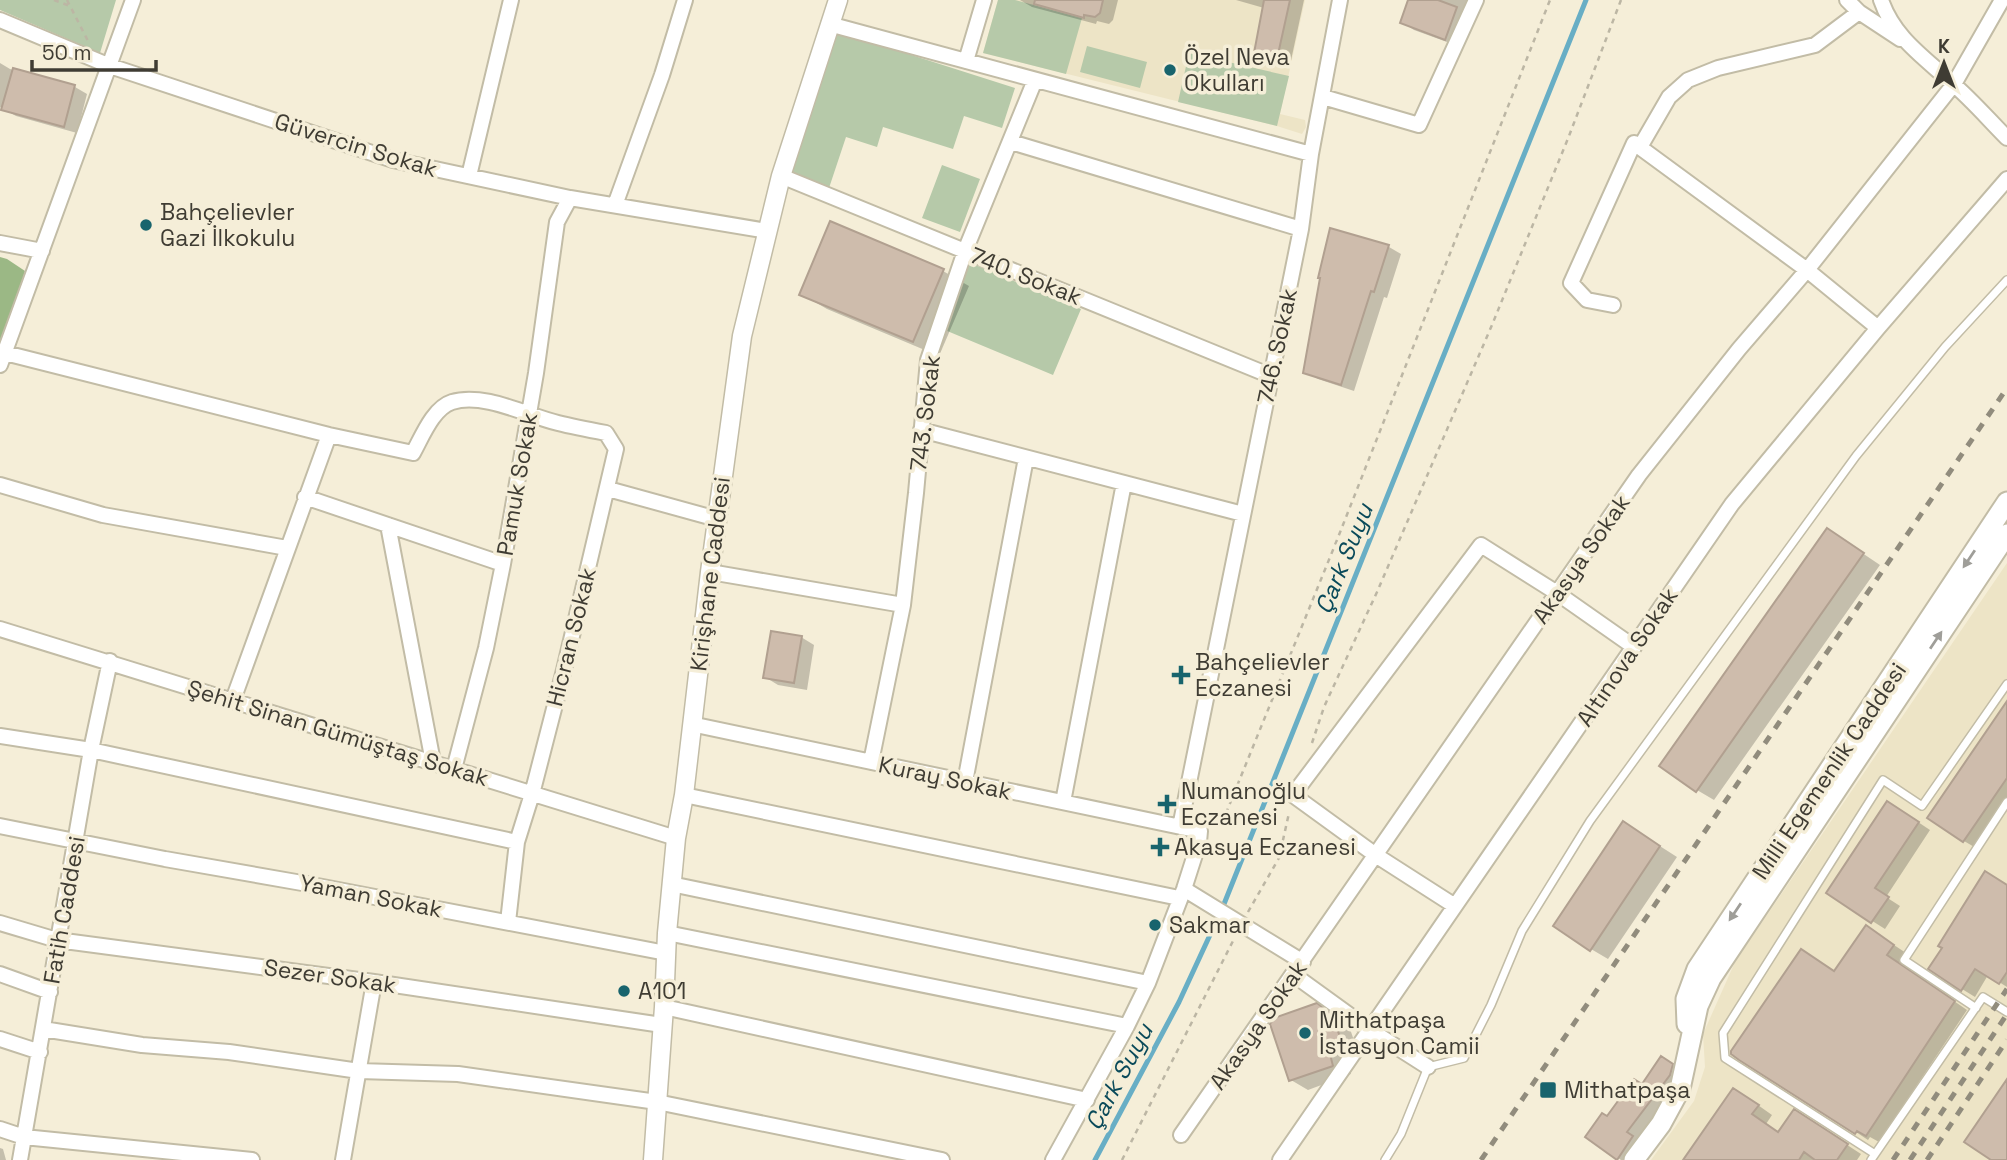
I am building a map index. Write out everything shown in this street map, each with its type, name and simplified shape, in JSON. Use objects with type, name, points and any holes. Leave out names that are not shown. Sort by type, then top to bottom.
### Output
[{"type":"main road","name":"Milli Egemenlik Caddesi","points":[[1687,1053],[1686,999],[1697,969],[2007,502]]},
{"type":"main road","name":"Milli Egemenlik Caddesi","points":[[1634,1160],[1661,1124],[1681,1089],[1698,1006],[1710,978],[2007,534]]},
{"type":"street","points":[[133,0],[104,64],[42,251],[2,359],[329,435],[304,497],[233,700]]},
{"type":"street","points":[[468,176],[511,0]]},
{"type":"street","points":[[615,205],[662,75],[685,0]]},
{"type":"street","name":"Kirişhane Caddesi","points":[[653,1160],[671,884],[742,336],[781,176],[838,0]]},
{"type":"street","points":[[966,61],[984,0]]},
{"type":"street","name":"746. Sokak","points":[[1180,827],[1301,229],[1311,154],[1340,0]]},
{"type":"street","points":[[1323,97],[1419,125],[1476,0]]},
{"type":"street","points":[[1847,0],[1954,84],[2007,138]]},
{"type":"street","points":[[1881,0],[1886,14],[1906,44]]},
{"type":"street","name":"Akasya Sokak","points":[[1181,1135],[1639,475],[1739,349],[1807,270],[1954,84],[2002,0]]},
{"type":"street","points":[[1640,147],[1669,97],[1688,80],[1718,68],[1815,45],[1859,12]]},
{"type":"street","name":"Güvercin Sokak","points":[[0,20],[104,64],[393,160],[570,198],[766,231]]},
{"type":"street","points":[[829,24],[1311,154]]},
{"type":"street","name":"743. Sokak","points":[[871,762],[903,605],[928,359],[965,251],[1035,80]]},
{"type":"street","points":[[1011,142],[1301,229]]},
{"type":"street","points":[[1612,305],[1587,300],[1571,283],[1634,143],[1807,270],[1878,328]]},
{"type":"street","name":"740. Sokak","points":[[781,176],[1271,376]]},
{"type":"street","name":"Altınova Sokak","points":[[1280,1160],[1732,504],[1878,328],[2007,179]]},
{"type":"street","name":"Pamuk Sokak","points":[[454,769],[486,648],[503,564],[557,222],[570,198]]},
{"type":"street","points":[[0,243],[42,251]]},
{"type":"street","name":"Hicran Sokak","points":[[329,435],[413,453],[435,415],[451,402],[474,400],[529,412],[555,423],[606,433],[616,449],[533,794],[517,842],[508,922]]},
{"type":"street","points":[[921,430],[1243,514]]},
{"type":"street","points":[[965,782],[1026,458]]},
{"type":"street","points":[[1063,802],[1124,483]]},
{"type":"street","points":[[0,485],[103,515],[287,548]]},
{"type":"street","points":[[608,489],[717,519]]},
{"type":"street","points":[[304,497],[503,564]]},
{"type":"street","points":[[388,526],[433,762]]},
{"type":"street","points":[[1455,906],[1377,856],[1293,795],[1481,545],[1557,593],[1634,648]]},
{"type":"street","points":[[710,572],[903,605]]},
{"type":"street","name":"Şehit Sinan Gümüştaş Sokak","points":[[0,629],[676,838]]},
{"type":"street","name":"Fatih Caddesi","points":[[20,1160],[57,940],[110,661]]},
{"type":"street","name":"Kuray Sokak","points":[[691,724],[1200,831]]},
{"type":"street","points":[[0,736],[92,750],[517,842]]},
{"type":"street","points":[[684,795],[1186,893],[1238,921],[1303,962]]},
{"type":"street","name":"Yaman Sokak","points":[[0,826],[666,953]]},
{"type":"street","points":[[1053,1160],[1148,983],[1186,893],[1200,831]]},
{"type":"street","points":[[671,884],[1148,983]]},
{"type":"street","name":"Sezer Sokak","points":[[0,923],[57,940],[374,982],[662,1025]]},
{"type":"street","points":[[667,933],[1127,1026]]},
{"type":"street","points":[[0,974],[50,992]]},
{"type":"street","points":[[1294,975],[1370,1030],[1428,1067]]},
{"type":"street","points":[[343,1160],[374,982]]},
{"type":"street","points":[[664,1007],[1087,1100]]},
{"type":"street","points":[[43,1029],[142,1045],[229,1052],[359,1071],[458,1074],[657,1102],[942,1160]]},
{"type":"street","points":[[0,1039],[40,1052]]},
{"type":"street","points":[[0,1129],[24,1137],[252,1160]]},
{"type":"lane","points":[[1385,1160],[1401,1134],[1428,1067],[1464,1058],[1491,1005],[1522,931],[1590,821],[1856,456],[1945,347],[2007,280]]},
{"type":"lane","points":[[2007,684],[1922,806],[1883,780],[1723,1033],[1725,1058],[1873,1157],[1983,997],[2007,1012]]},
{"type":"lane","points":[[1976,1007],[1904,960],[2007,802]]},
{"type":"path","points":[[54,0],[70,6]]},
{"type":"path","points":[[67,0],[104,64]]},
{"type":"path","points":[[1200,831],[1222,823],[1338,540],[1550,0]]},
{"type":"path","points":[[1311,744],[1324,707],[1498,313],[1621,0]]},
{"type":"path","points":[[1122,1160],[1238,921],[1279,858],[1293,795]]},
{"type":"shaded area","name":"Özel Neva Okulları","points":[[998,0],[1305,0],[1280,114],[1305,120],[1306,127],[1302,134],[983,53]]},
{"type":"shaded area","points":[[2007,563],[2007,1160],[1651,1160],[1694,1101],[1705,1067],[1703,1034],[1735,962]]},
{"type":"green space","points":[[0,0],[116,0],[100,53],[0,10]]},
{"type":"green space","points":[[998,0],[1015,0],[1082,18],[1066,74],[983,53]]},
{"type":"green space","points":[[833,30],[1015,88],[1002,128],[964,116],[953,149],[883,127],[877,147],[846,137],[828,191],[786,178]]},
{"type":"green space","points":[[1087,46],[1147,62],[1140,88],[1080,72]]},
{"type":"green space","points":[[1189,53],[1289,76],[1277,126],[1178,102]]},
{"type":"green space","points":[[942,165],[980,179],[960,232],[922,218]]},
{"type":"green space","points":[[0,257],[25,271],[0,357]]},
{"type":"green space","points":[[968,262],[1081,309],[1053,375],[940,328]]},
{"type":"building","points":[[1035,0],[1103,0],[1100,13],[1095,17],[1084,15],[1084,18],[1034,4]]},
{"type":"building","points":[[1264,0],[1290,0],[1277,59],[1254,53]]},
{"type":"building","points":[[1408,0],[1438,0],[1457,7],[1445,40],[1400,23]]},
{"type":"building","points":[[13,68],[75,85],[64,127],[1,110]]},
{"type":"building","points":[[830,221],[944,269],[913,342],[799,295]]},
{"type":"building","points":[[1330,228],[1389,245],[1374,292],[1371,291],[1341,385],[1303,373],[1318,278]]},
{"type":"building","points":[[1827,528],[1864,553],[1696,792],[1659,766]]},
{"type":"building","points":[[771,631],[802,636],[794,683],[763,678]]},
{"type":"building","points":[[2007,701],[2007,778],[1963,842],[1927,818]]},
{"type":"building","points":[[1887,801],[1919,822],[1875,888],[1889,897],[1871,923],[1826,893]]},
{"type":"building","points":[[1623,821],[1660,846],[1590,951],[1553,926]]},
{"type":"building","points":[[1985,871],[2007,885],[2007,972],[1999,984],[1975,969],[1961,991],[1928,969],[1942,948],[1938,946]]},
{"type":"building","points":[[1866,925],[1894,945],[1887,955],[1955,1001],[1866,1136],[1857,1131],[1855,1134],[1739,1060],[1731,1051],[1801,949],[1834,971]]},
{"type":"building","name":"Mithatpaşa İstasyon Camii","points":[[1317,1003],[1332,1015],[1343,1045],[1329,1050],[1333,1066],[1289,1081],[1270,1024],[1274,1018]]},
{"type":"building","name":"Mithatpaşa","points":[[1661,1056],[1673,1064],[1670,1075],[1627,1132],[1633,1136],[1617,1160],[1585,1137],[1602,1113],[1607,1116],[1634,1079],[1642,1084]]},
{"type":"building","points":[[2007,1079],[2007,1160],[1991,1160],[1964,1142]]},
{"type":"building","points":[[1733,1088],[1759,1105],[1752,1114],[1778,1132],[1794,1109],[1848,1144],[1837,1160],[1815,1160],[1804,1152],[1799,1160],[1683,1160]]},
{"type":"waterway","name":"Çark Suyu","points":[[1095,1160],[1179,1002],[1222,909],[1586,0]]},
{"type":"railway","points":[[1481,1160],[2007,388]]},
{"type":"railway","points":[[1893,1160],[2007,989]]},
{"type":"railway","points":[[1910,1160],[2007,1014]]},
{"type":"railway","points":[[1927,1160],[2007,1040]]},
{"type":"place","name":"Özel Neva Okulları","points":[[1170,70]]},
{"type":"place","name":"Bahçelievler Gazi İlkokulu","points":[[146,225]]},
{"type":"place","name":"Bahçelievler Eczanesi","points":[[1181,675]]},
{"type":"place","name":"Numanoğlu Eczanesi","points":[[1167,804]]},
{"type":"place","name":"Akasya Eczanesi","points":[[1160,847]]},
{"type":"place","name":"Sakmar","points":[[1155,925]]},
{"type":"place","name":"A101","points":[[624,991]]},
{"type":"place","name":"Mithatpaşa İstasyon Camii","points":[[1305,1033]]},
{"type":"place","name":"Mithatpaşa","points":[[1548,1090]]}]
